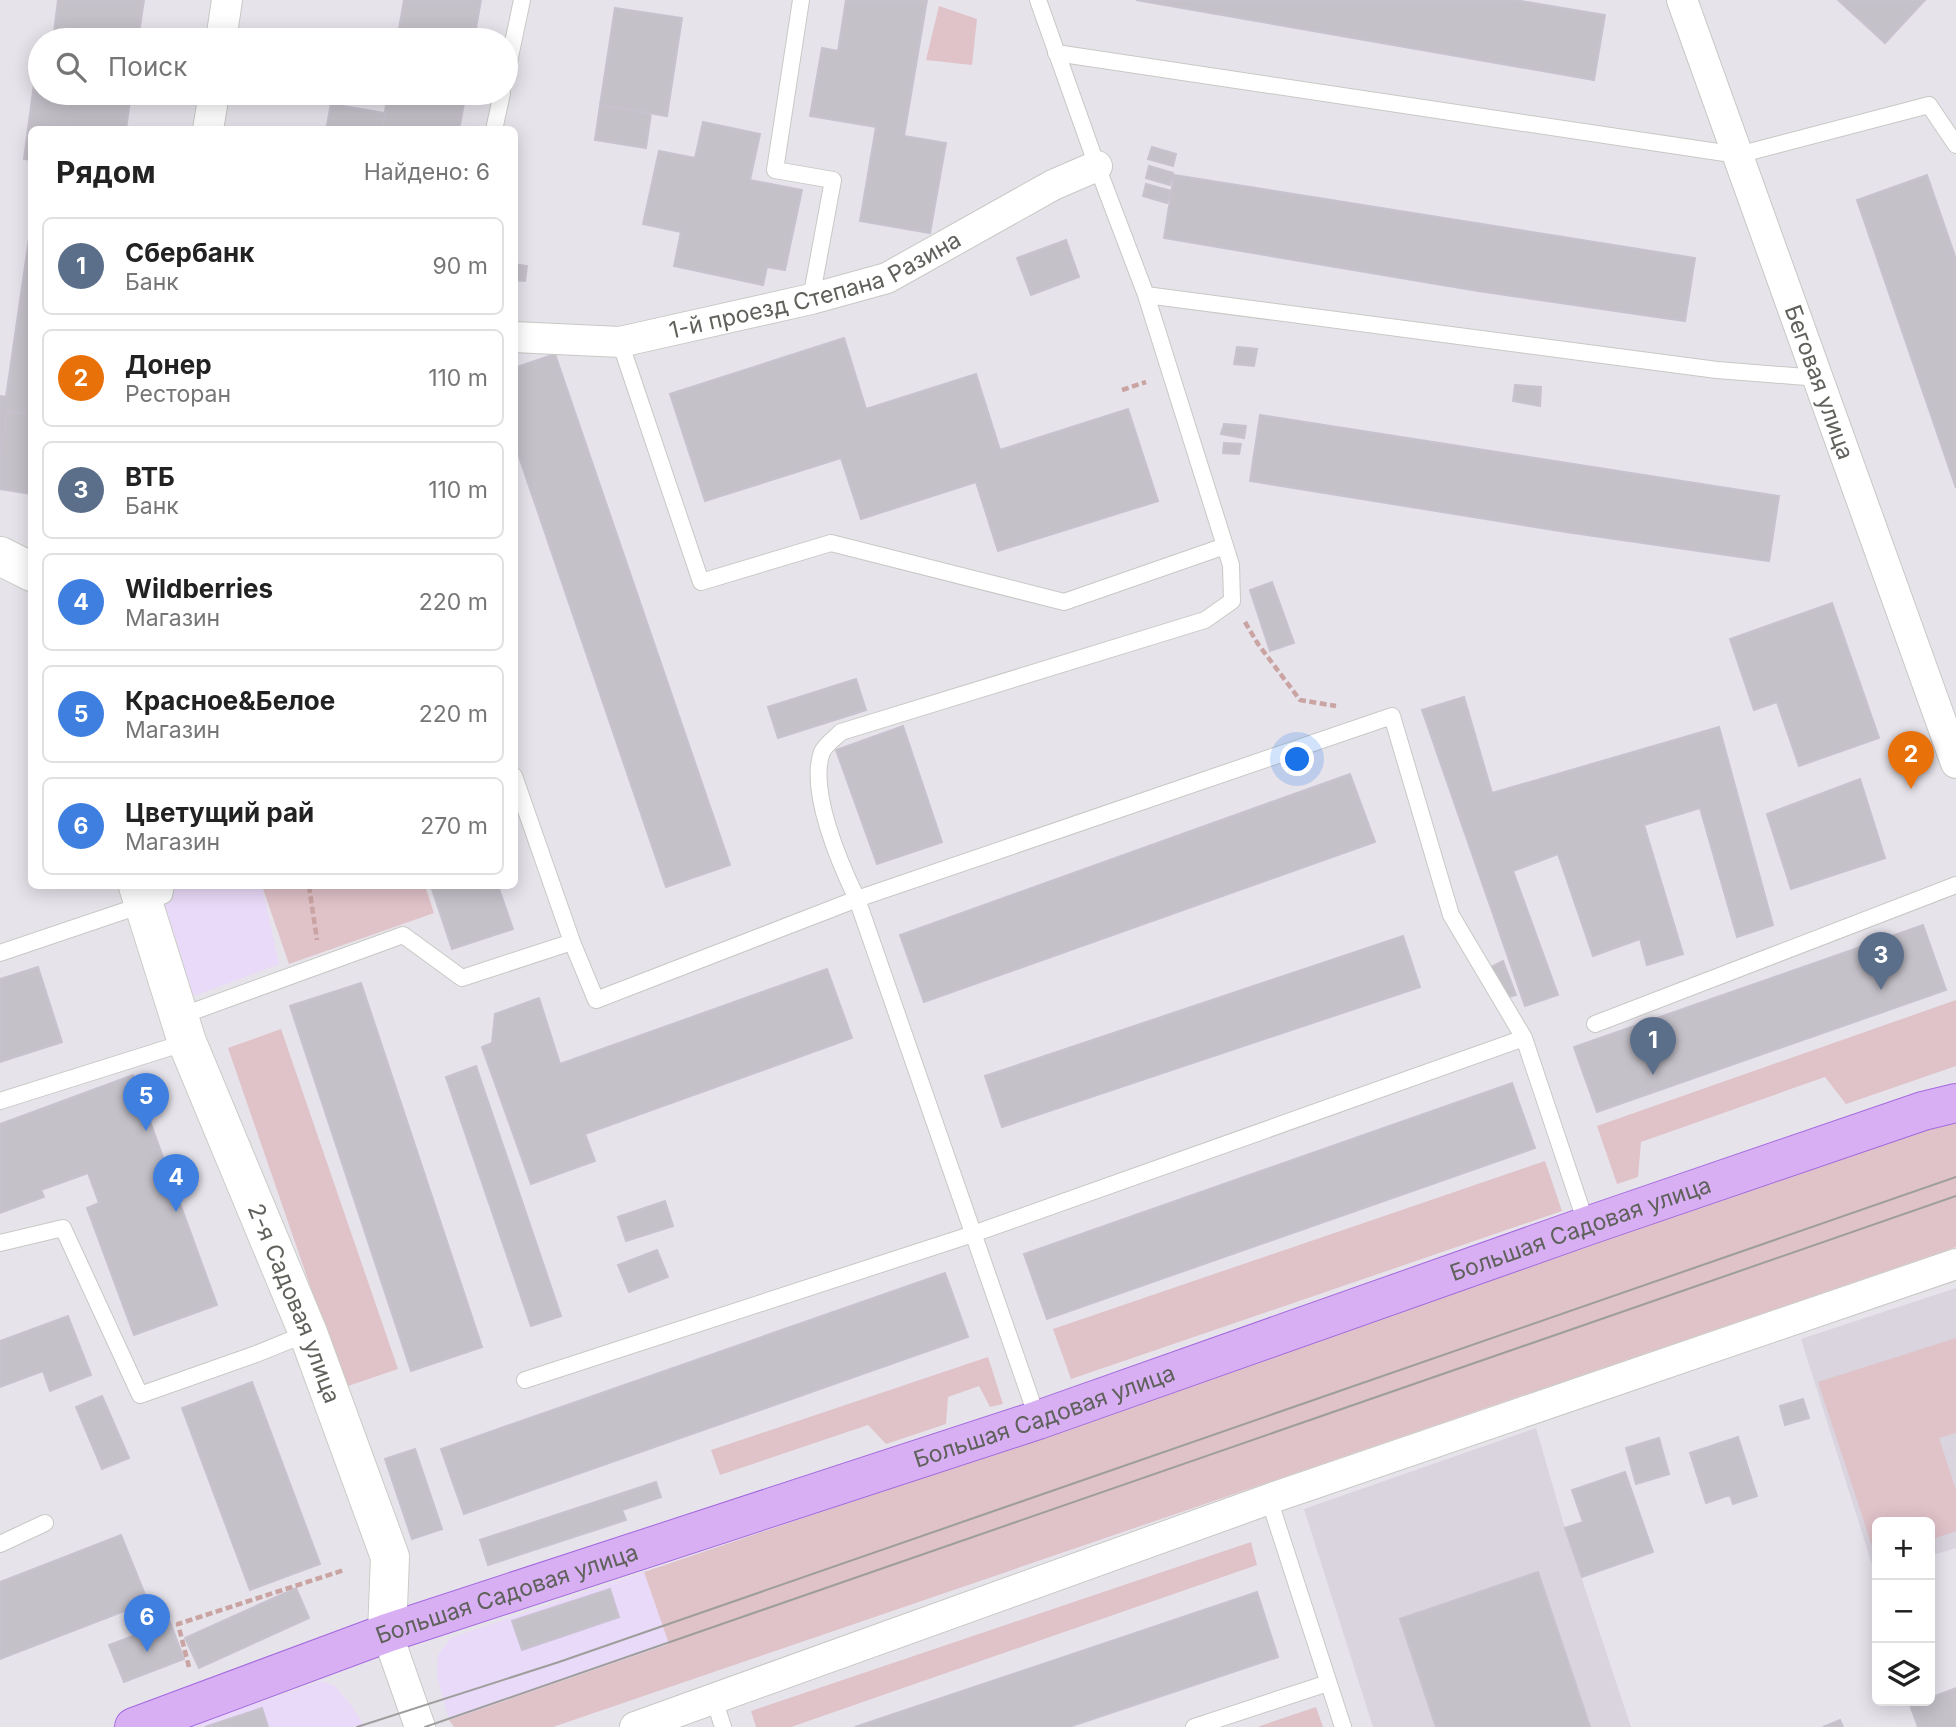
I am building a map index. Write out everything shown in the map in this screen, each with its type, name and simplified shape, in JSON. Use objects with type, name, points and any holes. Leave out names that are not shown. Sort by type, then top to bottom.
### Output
[{"type":"main road","points":[[0,556],[28,570]]},
{"type":"main road","name":"2-я Садовая улица","points":[[149,892],[183,1030],[308,1333],[390,1557],[387,1633]]},
{"type":"main road","name":"Большая Садовая улица","points":[[134,1727],[387,1633],[1038,1420],[1587,1226],[1923,1111],[1956,1103]]},
{"type":"street","points":[[223,28],[227,0]]},
{"type":"street","name":"Беговая улица","points":[[1682,0],[1956,763]]},
{"type":"street","points":[[209,126],[212,105]]},
{"type":"street","name":"1-й проезд Степана Разина","points":[[518,337],[620,342],[811,299],[887,278],[1053,185],[1097,166]]},
{"type":"street","points":[[635,1727],[719,1713],[1269,1499],[1956,1264]]},
{"type":"street","name":"2-я Садовая улица","points":[[387,1633],[420,1727]]},
{"type":"lane","points":[[516,28],[522,0]]},
{"type":"lane","points":[[801,0],[775,170],[833,180],[811,299]]},
{"type":"lane","points":[[1038,0],[1146,295],[1231,565],[1232,601],[1205,620],[841,732],[822,751],[817,788],[843,870],[857,899],[1038,1420]]},
{"type":"lane","points":[[1056,53],[1738,155],[1929,105],[1956,145]]},
{"type":"lane","points":[[495,126],[499,105]]},
{"type":"lane","points":[[1146,295],[1717,370],[1819,378]]},
{"type":"lane","points":[[620,342],[701,582],[831,543],[1064,602],[1225,547]]},
{"type":"lane","points":[[518,787],[572,942],[596,1000],[857,899],[1392,716],[1451,915],[1524,1038],[1587,1226]]},
{"type":"lane","points":[[1595,1024],[1956,886]]},
{"type":"lane","points":[[0,953],[149,892]]},
{"type":"lane","points":[[0,1101],[183,1030],[320,965],[403,935],[462,978],[572,942]]},
{"type":"lane","points":[[525,1380],[973,1234],[1524,1038]]},
{"type":"lane","points":[[0,1243],[63,1228],[140,1395],[308,1333]]},
{"type":"lane","points":[[1269,1499],[1343,1727]]},
{"type":"lane","points":[[0,1544],[44,1523]]},
{"type":"lane","points":[[1194,1727],[1328,1683]]},
{"type":"path","points":[[1232,601],[1258,644],[1300,700],[1392,716]]},
{"type":"path","points":[[309,889],[320,965]]},
{"type":"path","points":[[189,1667],[177,1624],[344,1570]]},
{"type":"shaded area","points":[[939,6],[977,19],[972,65],[926,60]]},
{"type":"shaded area","points":[[155,889],[263,889],[279,964],[186,999]]},
{"type":"shaded area","points":[[263,889],[426,889],[434,913],[289,964]]},
{"type":"shaded area","points":[[1956,1000],[1956,1066],[1846,1104],[1825,1077],[1641,1142],[1638,1177],[1617,1184],[1597,1126]]},
{"type":"shaded area","points":[[281,1029],[398,1369],[345,1387],[228,1048]]},
{"type":"shaded area","points":[[1956,1121],[1956,1247],[553,1727],[454,1727],[449,1720],[669,1644],[644,1572],[1213,1379],[1497,1276],[1920,1130]]},
{"type":"shaded area","points":[[1545,1161],[1562,1211],[1071,1379],[1053,1329]]},
{"type":"shaded area","points":[[1956,1288],[1956,1548],[1935,1554],[1935,1517],[1872,1517],[1872,1564],[1801,1339]]},
{"type":"shaded area","points":[[1956,1338],[1956,1433],[1939,1438],[1956,1490],[1956,1531],[1935,1538],[1935,1517],[1872,1517],[1872,1546],[1818,1382]]},
{"type":"shaded area","points":[[988,1357],[1003,1404],[990,1407],[979,1386],[948,1397],[946,1424],[886,1444],[868,1425],[720,1475],[711,1450]]},
{"type":"shaded area","points":[[1536,1428],[1565,1528],[1631,1727],[1373,1727],[1304,1509]]},
{"type":"shaded area","points":[[1251,1542],[1257,1565],[791,1727],[756,1727],[751,1711]]},
{"type":"shaded area","points":[[644,1572],[669,1644],[449,1720],[437,1676],[438,1655],[451,1638]]},
{"type":"shaded area","points":[[321,1681],[335,1686],[365,1727],[187,1727]]},
{"type":"shaded area","points":[[1316,1707],[1323,1727],[1257,1727]]},
{"type":"building","points":[[58,0],[144,0],[140,28],[54,28]]},
{"type":"building","points":[[404,0],[481,0],[476,28],[399,28]]},
{"type":"building","points":[[846,0],[927,0],[904,136],[946,143],[930,233],[860,221],[876,127],[810,116],[822,48],[838,51]]},
{"type":"building","points":[[1136,0],[1515,0],[1605,15],[1594,80]]},
{"type":"building","points":[[1838,0],[1925,0],[1885,43]]},
{"type":"building","points":[[615,8],[682,18],[667,116],[600,105]]},
{"type":"building","points":[[31,105],[129,105],[127,126],[28,126]]},
{"type":"building","points":[[331,105],[385,113],[383,126],[327,126]]},
{"type":"building","points":[[386,105],[464,105],[460,126],[383,126]]},
{"type":"building","points":[[600,105],[651,113],[646,148],[595,140]]},
{"type":"building","points":[[703,122],[760,134],[750,180],[802,190],[785,270],[767,267],[763,285],[674,266],[681,232],[643,224],[659,151],[695,158]]},
{"type":"building","points":[[28,129],[28,160],[24,159]]},
{"type":"building","points":[[1152,147],[1176,154],[1173,166],[1148,159]]},
{"type":"building","points":[[1149,166],[1173,173],[1170,185],[1146,178]]},
{"type":"building","points":[[1174,175],[1695,258],[1685,321],[1478,291],[1164,238]]},
{"type":"building","points":[[1927,175],[1956,259],[1956,488],[1857,200]]},
{"type":"building","points":[[1146,184],[1171,191],[1167,203],[1143,196]]},
{"type":"building","points":[[1066,240],[1079,277],[1031,295],[1017,258]]},
{"type":"building","points":[[28,246],[28,414],[7,411],[0,460],[0,396],[6,397]]},
{"type":"building","points":[[518,265],[527,266],[525,281],[518,280]]},
{"type":"building","points":[[844,338],[866,409],[976,374],[1000,450],[1128,409],[1158,501],[998,551],[976,482],[861,519],[841,458],[705,501],[670,394]]},
{"type":"building","points":[[1237,347],[1257,349],[1254,366],[1234,364]]},
{"type":"building","points":[[555,354],[730,865],[666,887],[518,454],[518,367]]},
{"type":"building","points":[[1515,385],[1541,387],[1540,406],[1513,401]]},
{"type":"building","points":[[7,411],[28,414],[28,493],[0,489],[0,460]]},
{"type":"building","points":[[1260,415],[1779,496],[1769,561],[1566,532],[1250,481]]},
{"type":"building","points":[[1224,424],[1246,426],[1244,438],[1221,434]]},
{"type":"building","points":[[1224,443],[1241,444],[1239,454],[1223,453]]},
{"type":"building","points":[[1272,582],[1294,643],[1270,651],[1250,590]]},
{"type":"building","points":[[1832,603],[1879,738],[1799,766],[1777,702],[1754,710],[1730,639]]},
{"type":"building","points":[[856,679],[866,710],[778,738],[768,707]]},
{"type":"building","points":[[1464,697],[1492,793],[1719,727],[1773,925],[1737,937],[1700,808],[1644,825],[1683,954],[1647,965],[1640,939],[1593,956],[1558,854],[1513,871],[1558,995],[1525,1006],[1422,710]]},
{"type":"building","points":[[903,726],[942,842],[877,864],[836,750]]},
{"type":"building","points":[[1350,774],[1375,842],[924,1002],[900,935]]},
{"type":"building","points":[[1860,779],[1885,858],[1791,889],[1767,814]]},
{"type":"building","points":[[432,889],[499,889],[513,929],[452,949]]},
{"type":"building","points":[[1923,925],[1946,990],[1597,1112],[1574,1047]]},
{"type":"building","points":[[1403,936],[1420,987],[1002,1127],[985,1076]]},
{"type":"building","points":[[1503,961],[1516,995],[1500,999],[1489,968]]},
{"type":"building","points":[[38,967],[62,1042],[0,1062],[0,979]]},
{"type":"building","points":[[827,969],[852,1038],[585,1134],[595,1161],[531,1184],[482,1047],[492,1043],[495,1014],[539,998],[560,1064]]},
{"type":"building","points":[[361,983],[482,1347],[411,1371],[290,1006]]},
{"type":"building","points":[[476,1066],[561,1316],[531,1326],[446,1077]]},
{"type":"building","points":[[133,1075],[217,1305],[134,1335],[87,1208],[99,1203],[88,1173],[41,1190],[44,1197],[0,1213],[0,1124]]},
{"type":"building","points":[[1512,1083],[1535,1148],[1047,1319],[1024,1254]]},
{"type":"building","points":[[665,1201],[673,1226],[626,1241],[618,1217]]},
{"type":"building","points":[[657,1250],[668,1277],[629,1292],[618,1265]]},
{"type":"building","points":[[945,1273],[968,1337],[464,1514],[441,1449]]},
{"type":"building","points":[[68,1316],[91,1375],[50,1391],[43,1371],[0,1387],[0,1341]]},
{"type":"building","points":[[252,1382],[320,1564],[250,1590],[182,1408]]},
{"type":"building","points":[[102,1396],[129,1458],[102,1469],[76,1407]]},
{"type":"building","points":[[1803,1399],[1809,1418],[1785,1425],[1780,1406]]},
{"type":"building","points":[[1738,1437],[1757,1496],[1733,1504],[1730,1495],[1706,1503],[1690,1453]]},
{"type":"building","points":[[1659,1438],[1669,1474],[1636,1484],[1626,1448]]},
{"type":"building","points":[[415,1449],[442,1529],[412,1539],[385,1459]]},
{"type":"building","points":[[1625,1472],[1653,1552],[1582,1577],[1565,1528],[1583,1522],[1572,1490]]},
{"type":"building","points":[[656,1482],[661,1497],[622,1510],[626,1520],[488,1565],[480,1540]]},
{"type":"building","points":[[121,1535],[148,1602],[0,1659],[0,1582]]},
{"type":"building","points":[[1538,1572],[1590,1727],[1436,1727],[1400,1619]]},
{"type":"building","points":[[296,1588],[309,1618],[199,1668],[185,1638]]},
{"type":"building","points":[[610,1589],[619,1617],[522,1650],[512,1621]]},
{"type":"building","points":[[1257,1592],[1278,1657],[1069,1727],[855,1727]]},
{"type":"building","points":[[170,1622],[184,1659],[124,1682],[109,1645]]},
{"type":"building","points":[[1956,1688],[1956,1727],[1918,1727],[1910,1706],[1935,1706],[1935,1696]]},
{"type":"building","points":[[262,1708],[268,1727],[205,1727]]},
{"type":"building","points":[[1840,1720],[1843,1727],[1823,1727]]},
{"type":"tram line","points":[[357,1727],[559,1662],[1956,1177]]},
{"type":"tram line","points":[[425,1727],[1956,1196]]},
{"type":"place","name":"Донер","points":[[1911,789]]},
{"type":"place","name":"ВТБ","points":[[1881,990]]},
{"type":"place","name":"Сбербанк","points":[[1653,1075]]},
{"type":"place","name":"Красное&Белое","points":[[146,1131]]},
{"type":"place","name":"Wildberries","points":[[176,1212]]},
{"type":"place","name":"Цветущий рай","points":[[147,1652]]}]
